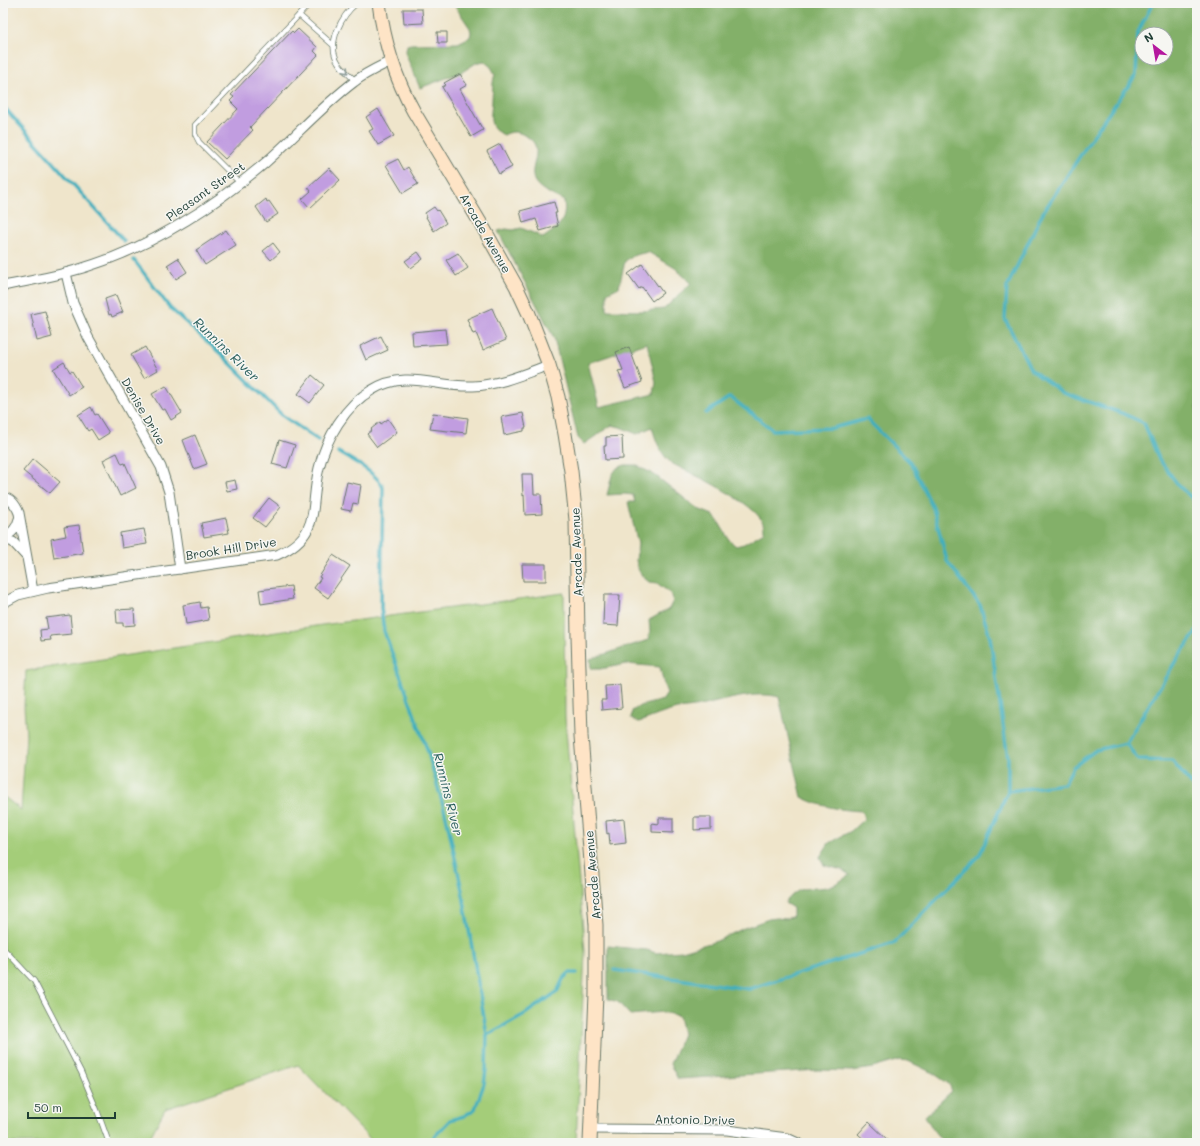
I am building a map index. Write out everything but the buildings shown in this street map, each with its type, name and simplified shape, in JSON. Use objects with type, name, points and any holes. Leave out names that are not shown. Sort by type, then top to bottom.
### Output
[{"type":"main road","name":"Arcade Avenue","points":[[379,3],[391,61],[403,91],[414,112],[484,228],[516,286],[536,329],[549,365],[558,397],[565,434],[571,471],[576,520],[581,736],[596,925],[596,994],[590,1143]]},
{"type":"street","name":"Pleasant Street","points":[[3,286],[66,273],[114,257],[172,229],[200,212],[240,183],[355,81],[391,61]]},
{"type":"street","name":"Denise Drive","points":[[66,273],[73,303],[88,337],[161,467],[169,492],[180,569]]},
{"type":"street","name":"Brook Hill Drive","points":[[3,603],[33,591],[277,555],[289,550],[305,535],[310,525],[319,468],[332,435],[350,408],[365,394],[383,385],[405,380],[417,380],[458,386],[490,384],[549,365]]},
{"type":"street","points":[[3,497],[12,501],[19,513],[33,591]]},
{"type":"street","points":[[3,538],[12,533],[16,527],[19,521],[19,513]]},
{"type":"street","points":[[3,538],[8,539],[17,545],[27,556]]},
{"type":"street","name":"Antonio Drive","points":[[591,1130],[727,1130],[788,1138],[798,1143]]},
{"type":"lane","points":[[240,183],[199,142],[195,134],[196,125],[310,3]]},
{"type":"lane","points":[[355,81],[337,61],[333,45],[337,31],[352,7],[357,3]]},
{"type":"lane","points":[[299,15],[333,45]]},
{"type":"lane","points":[[3,948],[34,980],[81,1072],[109,1143]]},
{"type":"green space","points":[[453,3],[1197,3],[1197,1143],[944,1143],[934,1131],[925,1116],[952,1091],[949,1084],[933,1073],[908,1061],[900,1060],[873,1068],[853,1071],[818,1070],[678,1079],[670,1064],[683,1034],[679,1016],[663,1012],[630,1015],[618,1002],[608,999],[608,946],[647,950],[656,953],[682,951],[717,941],[744,928],[769,919],[786,919],[793,916],[793,908],[785,903],[796,892],[806,888],[823,888],[830,886],[850,875],[842,870],[824,865],[820,857],[829,843],[851,831],[864,819],[862,811],[831,807],[802,797],[779,697],[769,695],[748,696],[695,707],[677,709],[639,722],[631,719],[632,711],[640,706],[663,700],[667,693],[660,667],[627,664],[600,669],[591,669],[590,659],[648,640],[650,632],[649,620],[669,609],[673,601],[670,593],[657,583],[649,582],[642,576],[638,569],[636,560],[638,544],[628,502],[635,502],[633,495],[607,495],[612,475],[617,468],[625,465],[635,465],[656,476],[698,509],[713,515],[730,541],[736,546],[744,544],[764,532],[764,525],[758,515],[736,498],[722,489],[671,463],[659,446],[652,427],[637,434],[612,425],[584,444],[578,438],[554,338],[498,231],[521,228],[543,238],[553,231],[563,219],[565,208],[564,201],[544,191],[535,182],[533,170],[536,151],[535,145],[531,140],[516,132],[504,135],[494,128],[491,115],[495,74],[491,67],[484,61],[476,63],[462,72],[420,88],[406,55],[407,45],[458,43],[470,37],[470,28]],"holes":[[[648,252],[675,268],[691,283],[664,309],[642,311],[607,310],[607,293],[619,287],[625,261],[635,255]],[[647,343],[656,382],[654,394],[599,407],[588,363]]]},
{"type":"green space","points":[[564,593],[565,718],[585,952],[576,1143],[374,1143],[298,1065],[165,1109],[147,1143],[3,1143],[3,796],[21,810],[26,735],[24,706],[26,671],[322,625]]},
{"type":"waterway","points":[[1153,3],[1138,32],[1136,75],[1097,130],[1042,214],[1007,287],[1005,319],[1031,370],[1063,393],[1124,414],[1144,423],[1159,459],[1179,486],[1197,503]]},
{"type":"waterway","name":"Runnins River","points":[[3,106],[124,241]]},
{"type":"waterway","name":"Runnins River","points":[[134,260],[170,308],[223,356],[283,416],[318,440]]},
{"type":"waterway","points":[[614,970],[749,989],[894,943],[979,856],[1008,791],[1008,758],[990,637],[980,605],[947,561],[933,508],[911,463],[867,419],[833,428],[773,430],[730,397],[706,413]]},
{"type":"waterway","name":"Runnins River","points":[[338,452],[370,472],[376,477],[383,488],[381,608],[384,631],[427,749],[446,816],[463,895],[487,1035],[484,1084],[475,1109],[464,1116],[450,1120],[430,1143]]},
{"type":"waterway","points":[[1008,791],[1064,784],[1073,767],[1096,750],[1126,743],[1175,662],[1197,631]]},
{"type":"waterway","points":[[1126,743],[1138,760],[1172,761],[1197,791]]},
{"type":"waterway","points":[[487,1035],[525,1014],[557,992],[563,979],[569,973],[577,973]]}]
